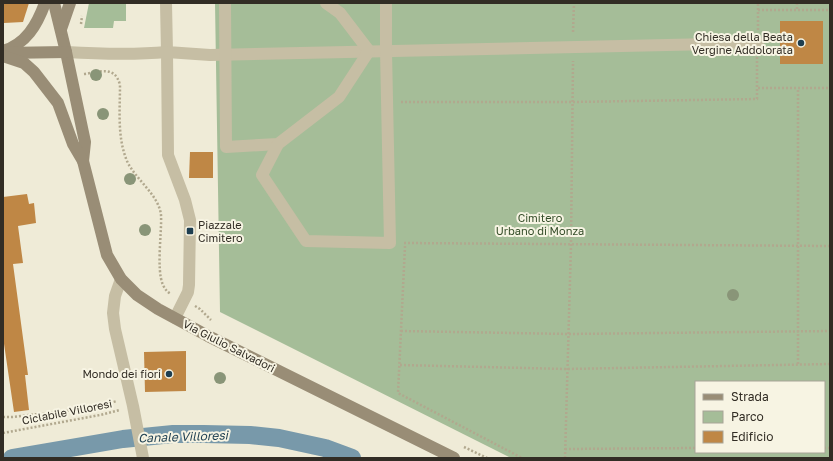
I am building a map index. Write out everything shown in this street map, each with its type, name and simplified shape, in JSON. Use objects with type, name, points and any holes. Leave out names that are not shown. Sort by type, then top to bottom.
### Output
[{"type":"street","points":[[3,53],[31,33],[45,3]]},
{"type":"street","name":"Via Giulio Salvadori","points":[[54,3],[85,142],[83,161]]},
{"type":"street","points":[[61,29],[70,3]]},
{"type":"street","points":[[166,3],[168,155],[185,200],[190,220],[189,285],[175,318]]},
{"type":"street","points":[[225,3],[226,147],[278,144]]},
{"type":"street","points":[[326,3],[340,13],[369,51]]},
{"type":"street","points":[[369,51],[339,97],[278,144],[262,175],[306,241],[390,243],[386,3]]},
{"type":"street","points":[[3,53],[66,52],[147,54],[167,52],[226,54],[758,42]]},
{"type":"street","name":"Via Giulio Salvadori","points":[[3,53],[24,63],[34,72],[58,103],[73,144],[83,161],[107,255],[122,279],[137,295],[175,318],[454,458]]},
{"type":"street","points":[[122,279],[115,296],[113,313],[119,348],[136,420],[142,453]]},
{"type":"path","points":[[565,458],[571,245],[574,3]]},
{"type":"path","points":[[387,102],[573,102],[757,98],[758,3]]},
{"type":"path","points":[[797,3],[797,10]]},
{"type":"path","points":[[758,10],[830,10]]},
{"type":"path","points":[[71,76],[105,71],[111,71],[116,74],[120,85],[122,142],[127,160],[134,174],[158,202],[161,214],[161,280],[163,287],[167,291],[200,309],[216,324]]},
{"type":"path","points":[[757,88],[830,88]]},
{"type":"path","points":[[798,88],[798,364]]},
{"type":"path","points":[[390,243],[830,246]]},
{"type":"path","points":[[405,244],[398,393],[522,458]]},
{"type":"path","points":[[401,331],[568,334],[830,331]]},
{"type":"path","points":[[400,365],[567,369],[830,364]]},
{"type":"path","points":[[3,417],[132,402]]},
{"type":"path","name":"Ciclabile Villoresi","points":[[3,433],[100,415],[132,402]]},
{"type":"path","points":[[458,444],[487,458]]},
{"type":"path","points":[[565,449],[695,448]]},
{"type":"green space","points":[[89,3],[126,3],[126,21],[114,21],[113,28],[84,28]]},
{"type":"green space","name":"Cimitero Urbano di Monza","points":[[215,3],[830,3],[830,458],[511,458],[220,312]]},
{"type":"building","points":[[3,3],[29,3],[23,22],[4,23]]},
{"type":"building","name":"Chiesa della Beata Vergine Addolorata","points":[[780,21],[823,21],[823,64],[780,64]]},
{"type":"building","points":[[190,152],[213,152],[213,178],[189,178]]},
{"type":"building","points":[[27,194],[29,204],[34,203],[36,223],[18,226],[23,263],[13,264],[28,375],[25,375],[29,410],[14,412],[3,337],[3,197]]},
{"type":"building","points":[[186,351],[186,391],[145,392],[144,352]]},
{"type":"waterway","name":"Canale Villoresi","points":[[12,458],[123,439],[173,434],[250,435],[279,438],[325,448],[352,458]]},
{"type":"place","name":"Chiesa della Beata Vergine Addolorata","points":[[801,43]]},
{"type":"place","name":"Piazzale Cimitero","points":[[190,231]]},
{"type":"place","name":"Mondo dei fiori","points":[[169,374]]}]
